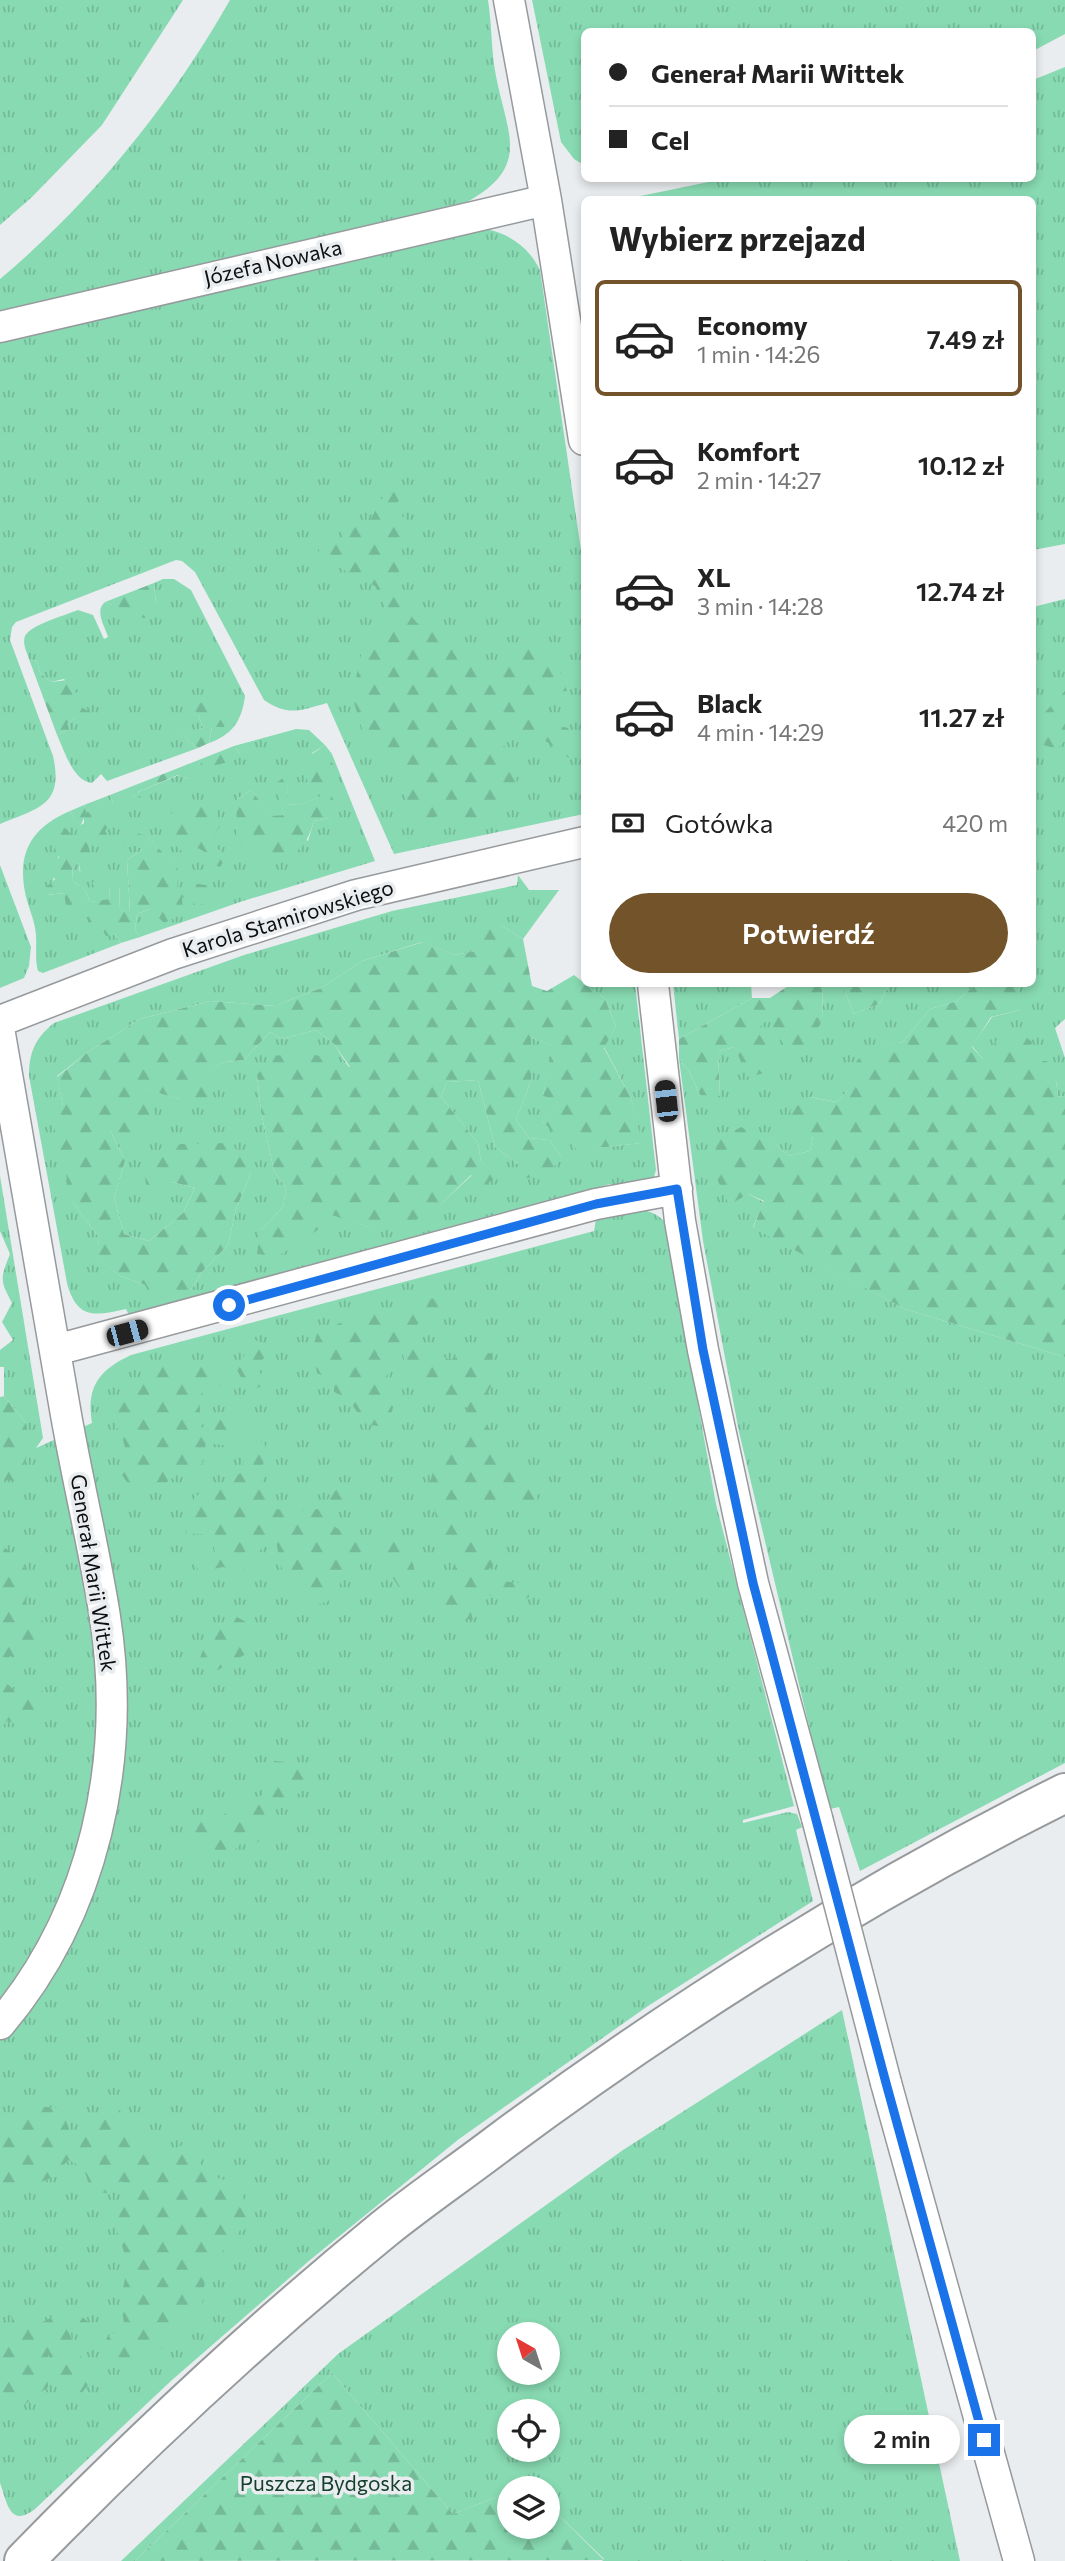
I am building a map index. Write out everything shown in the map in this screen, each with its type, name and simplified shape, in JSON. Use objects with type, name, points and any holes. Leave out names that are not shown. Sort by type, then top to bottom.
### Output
[{"type":"highway","points":[[24,2561],[88,2495],[281,2317],[386,2228],[591,2075],[802,1938],[1065,1793]]},
{"type":"street","points":[[509,0],[546,200],[581,421]]},
{"type":"street","name":"Józefa Nowaka","points":[[0,327],[546,200]]},
{"type":"street","name":"Karola Stamirowskiego","points":[[0,1021],[173,954],[356,895],[581,843]]},
{"type":"street","points":[[653,987],[677,1189],[703,1350],[753,1583],[886,2083],[1019,2561]]},
{"type":"street","name":"Generał Marii Wittek","points":[[0,1034],[39,1268],[105,1618],[111,1682],[109,1769],[100,1822],[90,1858],[68,1916],[25,1991],[0,2024]]},
{"type":"street","points":[[55,1350],[596,1204],[677,1189]]},
{"type":"green space","points":[[0,0],[183,0],[102,125],[32,197],[0,225]]},
{"type":"green space","points":[[230,0],[488,0],[494,67],[509,132],[508,162],[487,189],[467,202],[0,315],[0,279],[66,218],[127,150],[182,77]]},
{"type":"green space","points":[[532,0],[1065,0],[1065,34],[1036,49],[1036,28],[581,28],[581,163],[574,159],[561,142]]},
{"type":"green space","points":[[1065,67],[1065,544],[1036,549],[1036,196],[640,196],[708,182],[1036,182],[1036,79]]},
{"type":"green space","points":[[487,229],[519,244],[531,255],[540,270],[581,550],[581,815],[394,854],[327,703],[302,710],[288,710],[264,700],[195,572],[182,561],[176,560],[16,622],[12,627],[10,640],[53,756],[55,785],[51,795],[37,808],[0,824],[0,343]]},
{"type":"green space","points":[[408,483],[394,509],[411,523],[388,554],[402,566],[392,584],[401,603],[417,623],[461,639],[493,671],[521,645],[552,650],[567,691],[539,693],[534,720],[568,728],[579,751],[569,758],[532,731],[500,733],[517,782],[505,813],[466,825],[453,812],[421,821],[409,810],[402,769],[366,742],[352,696],[362,651],[390,615],[375,586],[317,556],[322,541],[344,540],[343,519],[359,518],[367,526],[383,497]]},
{"type":"green space","points":[[163,579],[174,579],[191,590],[245,696],[241,713],[230,731],[209,743],[212,727],[198,714],[203,728],[183,733],[198,748],[107,781],[101,774],[92,783],[85,781],[70,765],[57,735],[67,730],[67,724],[75,718],[76,697],[64,679],[51,682],[40,673],[37,661],[29,659],[24,645],[25,636],[41,624],[78,610],[93,615],[104,639],[108,637],[100,610],[105,602],[124,607],[156,604],[154,583]]},
{"type":"green space","points":[[154,583],[156,604],[146,618],[132,617],[126,608],[105,602]]},
{"type":"green space","points":[[1065,599],[1065,1019],[1055,1028],[1065,1058],[1065,1097],[1058,1096],[1056,1081],[1027,1061],[983,1059],[972,1046],[992,1017],[1020,1010],[1018,993],[1021,987],[1036,987],[1036,606]]},
{"type":"green space","points":[[29,659],[37,661],[40,673],[51,682],[75,679],[75,692],[85,696],[79,706],[94,714],[89,722],[75,718],[67,724],[67,730],[57,735]]},
{"type":"green space","points":[[1065,691],[1065,740],[1057,749],[1040,744],[1036,722]]},
{"type":"green space","points":[[199,701],[206,706],[214,702],[227,707],[231,719],[224,727],[212,727],[209,743],[198,748],[182,732],[203,728],[198,714],[190,706]]},
{"type":"green space","points":[[296,729],[309,730],[325,745],[312,753],[324,795],[300,805],[286,804],[288,788],[282,779],[277,783],[284,815],[272,817],[251,790],[237,799],[308,841],[314,821],[330,818],[326,786],[328,757],[332,754],[375,861],[243,901],[140,937],[135,930],[137,914],[150,909],[177,890],[177,869],[148,837],[143,849],[127,860],[130,913],[120,910],[119,883],[109,886],[110,900],[90,902],[85,890],[73,881],[72,859],[79,864],[80,873],[86,848],[88,822],[84,805],[110,795],[113,803],[132,796],[140,797],[138,792],[179,775],[188,779],[200,763],[240,753],[234,746]]},
{"type":"green space","points":[[325,745],[332,754],[328,758],[338,770],[326,786],[337,806],[330,818],[314,821],[306,842],[295,852],[258,859],[236,839],[237,799],[251,790],[272,816],[284,815],[276,783],[283,778],[288,788],[287,804],[300,805],[323,795],[309,788],[303,760]]},
{"type":"green space","points":[[234,746],[240,753],[237,759],[214,766],[200,763],[196,776],[188,779],[178,775],[138,792],[141,798],[132,796],[126,805],[113,803],[110,795]]},
{"type":"green space","points":[[196,799],[216,808],[220,826],[209,842],[227,856],[220,867],[208,862],[208,854],[198,848],[185,854],[166,837],[165,824],[177,804]]},
{"type":"green space","points":[[84,805],[87,814],[99,806],[109,825],[105,831],[108,836],[104,845],[88,846],[91,856],[81,874],[79,864],[72,860],[73,881],[85,890],[90,902],[110,899],[109,887],[97,890],[92,883],[106,873],[119,883],[120,910],[130,912],[127,860],[143,849],[120,841],[122,827],[148,837],[178,869],[177,889],[193,883],[211,886],[213,898],[198,906],[182,897],[183,914],[164,923],[150,909],[137,914],[135,930],[140,937],[121,943],[115,935],[106,936],[102,929],[89,926],[88,911],[80,912],[66,906],[64,893],[46,895],[43,890],[55,879],[49,871],[50,859],[59,858],[55,848],[59,840],[49,831],[62,825],[75,838],[84,818],[74,818],[70,811]]},
{"type":"green space","points":[[70,811],[74,818],[84,818],[75,838],[59,839],[56,868],[47,895],[64,893],[88,910],[102,929],[115,935],[121,943],[43,973],[38,971],[37,966],[36,933],[25,892],[23,864],[37,833],[57,817]]},
{"type":"green space","points":[[0,865],[31,947],[29,966],[24,978],[0,988]]},
{"type":"green space","points":[[518,875],[529,890],[559,890],[523,939],[502,926],[475,951],[454,955],[422,942],[362,961],[321,988],[274,1006],[210,1001],[140,1019],[88,1052],[57,1076],[63,1106],[73,1203],[99,1237],[98,1258],[120,1276],[145,1285],[191,1290],[201,1273],[228,1245],[236,1209],[251,1173],[172,1182],[195,1188],[183,1213],[149,1241],[124,1234],[114,1198],[125,1161],[110,1130],[136,1086],[179,1099],[207,1069],[225,1062],[244,1060],[270,1032],[282,1039],[316,1030],[334,1044],[350,1069],[257,1075],[261,1112],[274,1171],[286,1188],[283,1207],[260,1231],[332,1214],[368,1227],[442,1203],[472,1175],[498,1177],[481,1162],[478,1143],[441,1097],[447,1082],[478,1080],[495,1147],[518,1164],[561,1156],[549,1140],[529,1138],[516,1120],[531,1081],[531,1038],[553,1045],[543,1096],[559,1100],[543,1123],[583,1125],[598,1148],[641,1143],[631,1098],[604,1047],[616,1026],[605,999],[589,987],[635,987],[656,1170],[653,1180],[626,1189],[610,1184],[130,1317],[126,1309],[96,1314],[76,1304],[67,1283],[29,1076],[34,1046],[47,1029],[54,1023],[244,955],[392,911],[517,885]]},
{"type":"green space","points":[[502,926],[523,939],[532,986],[547,991],[574,975],[581,980],[581,987],[590,987],[605,999],[616,1026],[604,1048],[631,1098],[642,1143],[598,1148],[582,1160],[573,1144],[582,1126],[559,1137],[543,1122],[558,1101],[543,1096],[552,1045],[531,1038],[531,1081],[516,1120],[529,1138],[549,1140],[561,1156],[551,1170],[536,1177],[523,1178],[518,1164],[495,1147],[478,1080],[447,1082],[441,1097],[478,1143],[481,1162],[499,1176],[482,1187],[471,1175],[442,1203],[416,1220],[368,1227],[332,1215],[325,1225],[277,1257],[257,1254],[260,1231],[283,1207],[286,1188],[274,1171],[261,1112],[257,1075],[273,1056],[307,1052],[350,1067],[334,1044],[316,1030],[282,1039],[270,1032],[244,1060],[225,1062],[208,1069],[210,1099],[179,1099],[138,1087],[151,1101],[159,1128],[136,1138],[110,1130],[125,1161],[114,1198],[124,1234],[149,1241],[183,1213],[195,1188],[172,1182],[147,1192],[142,1155],[181,1144],[232,1143],[251,1173],[236,1209],[228,1245],[201,1273],[191,1290],[153,1300],[145,1285],[120,1276],[97,1258],[99,1237],[73,1203],[52,1119],[63,1106],[57,1077],[88,1052],[140,1019],[210,1001],[274,1006],[321,988],[362,961],[423,942],[454,955],[475,951],[482,928]]},
{"type":"green space","points":[[673,987],[751,987],[752,998],[679,1039]]},
{"type":"green space","points":[[786,987],[822,987],[823,1019],[810,1043],[789,1053],[768,1019],[756,1031],[776,1051],[769,1072],[747,1077],[735,1047],[718,1051],[720,1096],[700,1095],[689,1071],[679,1059],[679,1039],[752,998],[770,998]]},
{"type":"green space","points":[[822,987],[843,987],[854,1014],[879,1004],[888,987],[973,987],[957,1001],[930,1009],[903,1042],[869,1048],[848,1090],[837,1102],[810,1097],[813,1136],[810,1151],[789,1156],[774,1143],[748,1194],[764,1202],[753,1227],[905,1309],[1065,1357],[1065,1763],[860,1871],[839,1807],[830,1809],[823,1785],[739,1432],[703,1241],[679,1059],[689,1071],[700,1095],[720,1095],[718,1051],[735,1047],[768,1018],[823,1019]]},
{"type":"green space","points":[[843,987],[888,987],[879,1004],[854,1014]]},
{"type":"green space","points":[[973,987],[1021,987],[1018,993],[1024,996],[1020,1010],[991,1017],[972,1047],[983,1059],[997,1040],[1020,1032],[1032,1042],[1027,1061],[1047,1061],[1056,1081],[1058,1096],[1065,1097],[1065,1357],[905,1309],[753,1228],[764,1201],[748,1194],[729,1205],[710,1164],[719,1139],[741,1127],[774,1143],[789,1156],[810,1151],[813,1136],[794,1130],[790,1111],[809,1097],[837,1102],[848,1090],[848,1071],[869,1047],[903,1042],[930,1009],[957,1001]]},
{"type":"green space","points":[[0,1176],[43,1438],[36,1448],[92,1423],[91,1399],[97,1381],[111,1367],[131,1355],[594,1231],[596,1219],[615,1214],[641,1210],[665,1222],[716,1504],[794,1806],[743,1820],[743,1823],[788,1812],[797,1814],[802,1827],[796,1830],[813,1901],[648,2006],[459,2139],[310,2260],[172,2380],[35,2509],[20,2516],[10,2510],[0,2483],[0,1481],[10,1480],[26,1423],[4,1396],[4,1367],[0,1367],[0,1350],[13,1340],[2,1322],[12,1303],[3,1279],[10,1254],[0,1231]]},
{"type":"green space","points":[[419,1298],[442,1299],[450,1312],[423,1315],[416,1327],[427,1348],[450,1360],[477,1348],[491,1354],[497,1376],[484,1399],[487,1426],[502,1444],[510,1467],[536,1484],[538,1504],[525,1507],[515,1495],[491,1503],[465,1491],[460,1512],[474,1541],[490,1541],[502,1550],[496,1562],[484,1574],[494,1580],[528,1584],[529,1597],[515,1605],[478,1591],[468,1602],[473,1620],[446,1617],[443,1592],[454,1573],[458,1547],[440,1532],[428,1487],[439,1455],[471,1423],[465,1401],[449,1399],[424,1385],[421,1366],[406,1366],[402,1352],[390,1344],[377,1354],[389,1371],[381,1386],[393,1407],[388,1428],[366,1424],[347,1398],[334,1392],[334,1381],[317,1373],[313,1347],[317,1334],[369,1309],[390,1312]]},
{"type":"green space","points":[[254,1339],[270,1349],[267,1357],[254,1364],[261,1374],[274,1364],[271,1389],[262,1386],[249,1391],[235,1367],[217,1389],[205,1389],[199,1397],[201,1427],[212,1429],[224,1414],[243,1421],[265,1445],[261,1489],[276,1509],[319,1509],[342,1483],[354,1483],[331,1524],[358,1542],[382,1535],[406,1545],[421,1588],[402,1592],[380,1558],[354,1558],[331,1600],[314,1606],[288,1580],[281,1564],[274,1528],[260,1551],[240,1574],[223,1567],[199,1572],[195,1563],[215,1553],[212,1535],[186,1533],[183,1516],[196,1496],[241,1473],[247,1445],[234,1430],[229,1446],[206,1443],[202,1464],[180,1473],[155,1490],[131,1488],[122,1475],[124,1445],[112,1419],[124,1384],[166,1365],[192,1368],[219,1360],[240,1363]]},
{"type":"green space","points":[[4,1396],[26,1423],[30,1445],[20,1480],[0,1481],[0,1397]]},
{"type":"green space","points":[[0,1545],[18,1558],[27,1573],[28,1590],[24,1612],[42,1616],[46,1646],[35,1659],[9,1656],[0,1671]]},
{"type":"green space","points":[[237,1617],[253,1626],[251,1651],[218,1670],[199,1660],[212,1628]]},
{"type":"green space","points":[[0,1678],[20,1695],[42,1690],[46,1715],[22,1729],[8,1720],[0,1729]]},
{"type":"green space","points":[[274,1761],[319,1764],[315,1784],[264,1813],[271,1828],[254,1846],[244,1840],[226,1860],[192,1854],[182,1835],[201,1821],[219,1820],[240,1799],[261,1796],[269,1781]]},
{"type":"green space","points":[[842,2010],[960,2561],[602,2561],[604,2559],[560,2517],[560,2476],[497,2476],[497,2497],[453,2514],[332,2373],[135,2561],[121,2561],[338,2354],[623,2150]]},
{"type":"green space","points":[[28,2106],[63,2108],[69,2132],[83,2138],[103,2112],[117,2106],[137,2138],[161,2157],[191,2140],[205,2174],[240,2185],[249,2220],[206,2271],[202,2306],[169,2343],[132,2370],[105,2364],[80,2395],[63,2401],[48,2354],[48,2387],[8,2417],[0,2412],[0,2316],[8,2329],[15,2330],[8,2306],[13,2306],[18,2323],[33,2327],[70,2308],[90,2323],[87,2335],[70,2330],[74,2346],[88,2367],[104,2354],[107,2337],[125,2327],[120,2303],[128,2264],[115,2225],[128,2195],[122,2181],[107,2193],[92,2192],[83,2167],[68,2160],[53,2177],[19,2191],[0,2184],[0,2133],[8,2120]]},
{"type":"green space","name":"Puszcza Bydgoska","points":[[332,2373],[453,2514],[497,2497],[497,2539],[560,2539],[560,2517],[604,2560],[135,2561]]},
{"type":"route","points":[[229,1305],[596,1204],[677,1189],[680,1221],[703,1350],[753,1583],[984,2440]]}]
